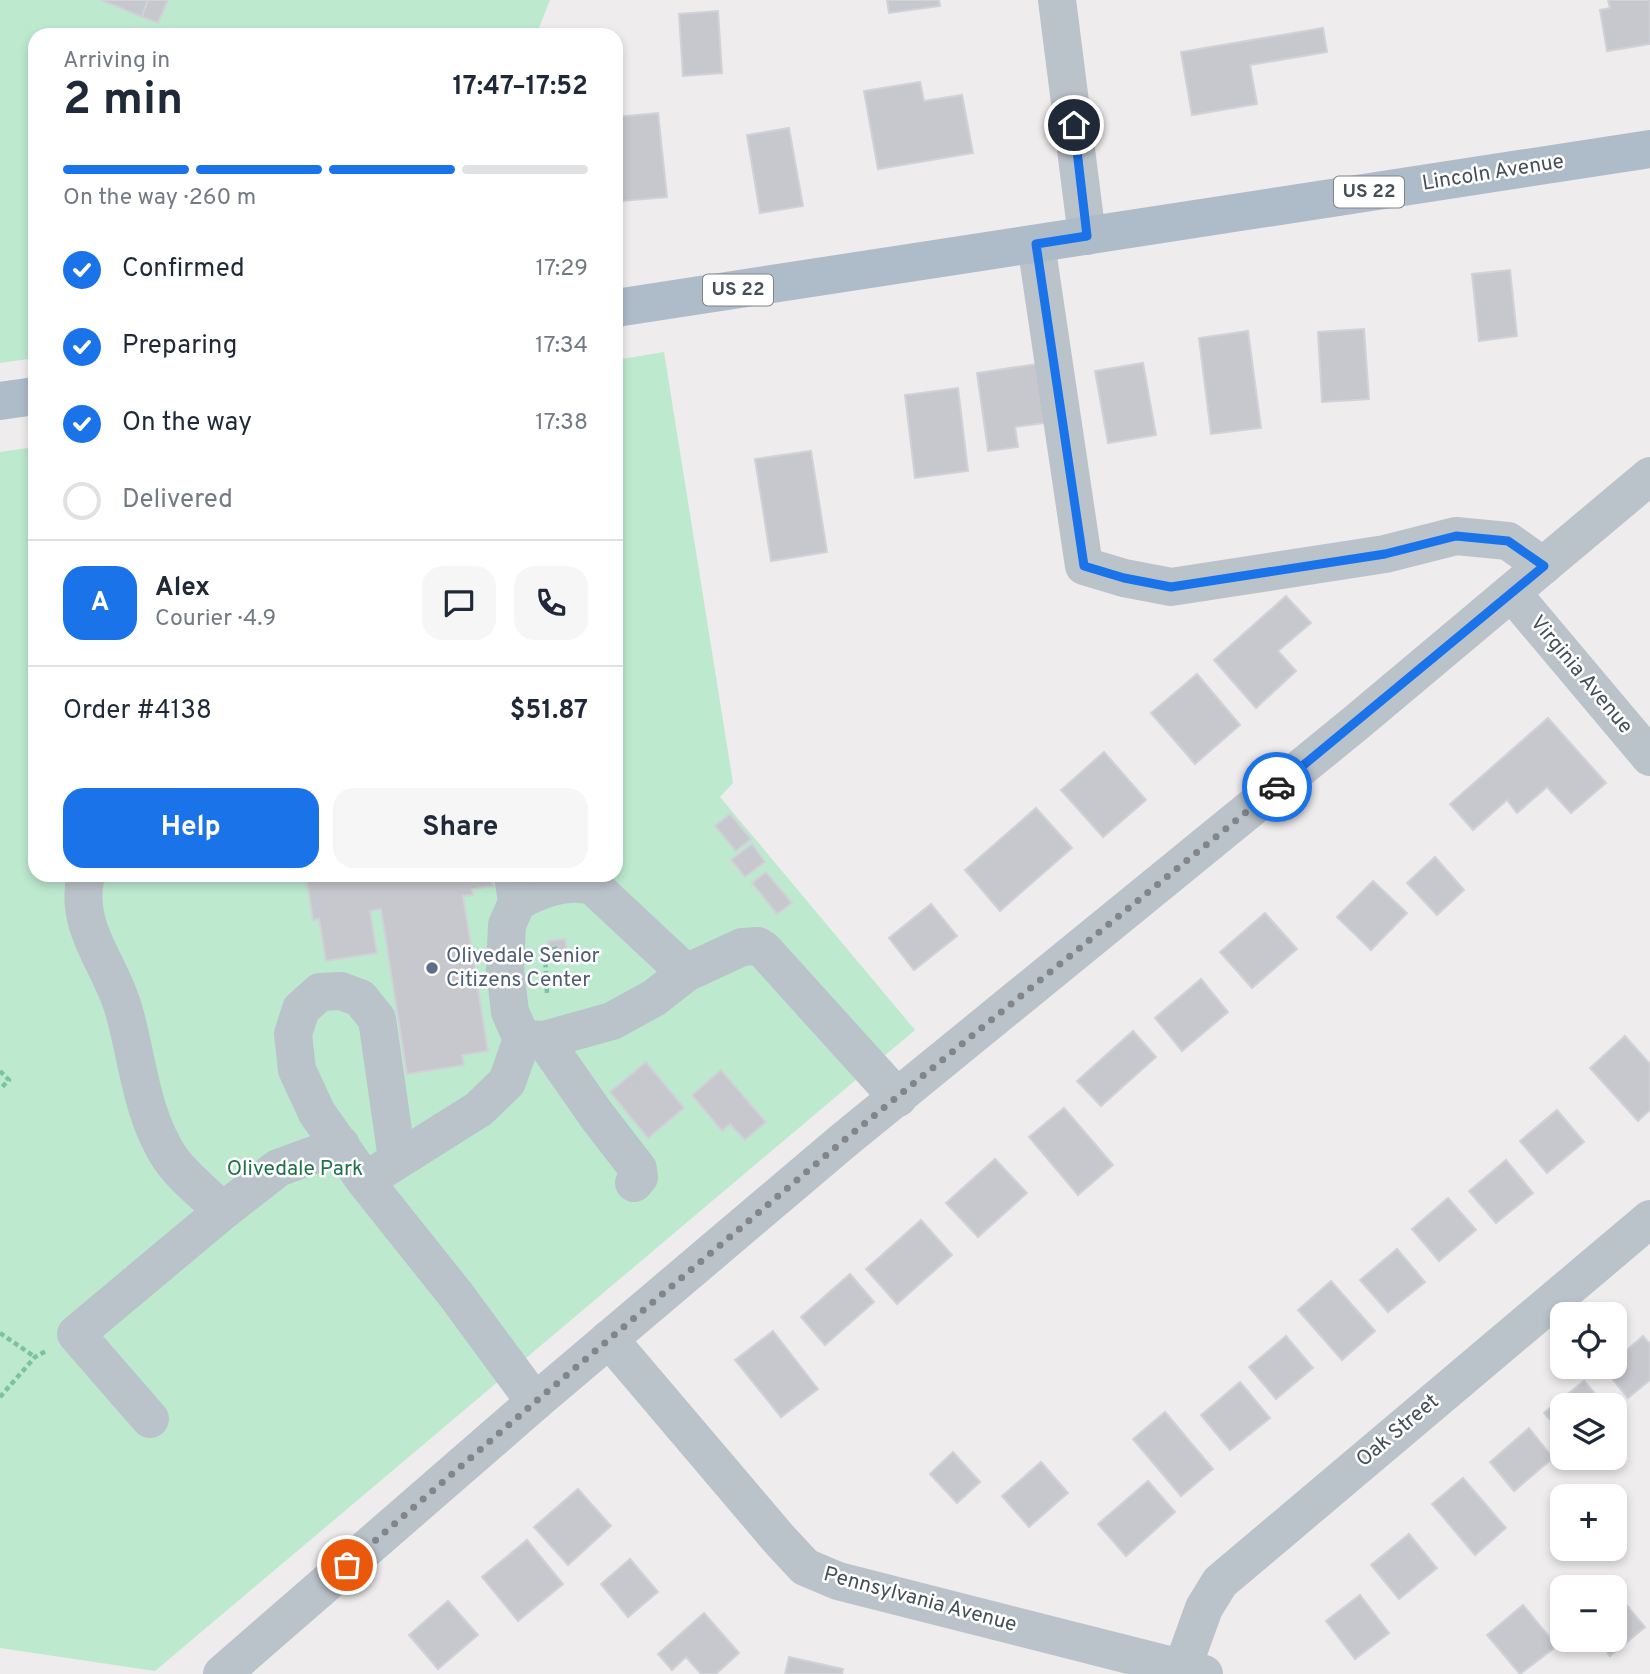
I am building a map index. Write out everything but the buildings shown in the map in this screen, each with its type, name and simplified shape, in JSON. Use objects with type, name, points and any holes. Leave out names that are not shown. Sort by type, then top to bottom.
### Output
[{"type":"main road","name":"Lincoln Avenue","points":[[1087,236],[1650,149]]},
{"type":"main road","name":"US 22","points":[[623,307],[1087,236]]},
{"type":"main road","points":[[0,401],[28,397]]},
{"type":"street","points":[[1057,0],[1087,236]]},
{"type":"street","points":[[1036,244],[1084,566],[1124,578],[1171,587],[1385,554],[1456,536],[1508,541],[1544,566]]},
{"type":"street","points":[[222,1674],[535,1402],[843,1141],[1650,476]]},
{"type":"street","name":"Virginia Avenue","points":[[1511,593],[1650,757]]},
{"type":"street","points":[[84,882],[86,920],[93,942],[124,1009],[150,1117],[170,1158],[223,1211]]},
{"type":"street","points":[[584,882],[564,884],[530,894],[515,888],[507,925],[505,970],[510,1012],[638,1169],[639,1177],[634,1183]]},
{"type":"street","points":[[594,882],[686,973]]},
{"type":"street","points":[[365,1181],[479,1109],[507,1082],[533,1039],[612,1021],[654,998],[686,973],[742,947],[758,946],[764,950],[898,1098]]},
{"type":"street","points":[[397,1159],[377,1019],[360,998],[341,990],[320,992],[301,1009],[293,1034],[297,1070],[317,1113],[365,1181],[456,1295],[535,1402]]},
{"type":"street","points":[[150,1419],[76,1334],[278,1168],[341,1145]]},
{"type":"street","name":"Oak Street","points":[[1193,1671],[1204,1608],[1220,1581],[1650,1219]]},
{"type":"street","name":"Pennsylvania Avenue","points":[[609,1339],[779,1539],[806,1567],[838,1581],[1193,1671]]},
{"type":"path","points":[[544,951],[560,948]]},
{"type":"path","points":[[0,1071],[9,1080],[0,1089]]},
{"type":"path","points":[[0,1333],[34,1357],[0,1397]]},
{"type":"green space","points":[[0,0],[550,0],[539,28],[28,28],[28,359],[0,363]]},
{"type":"green space","name":"Olivedale Park","points":[[664,352],[733,783],[720,797],[915,1030],[155,1671],[0,1648],[0,452],[28,448],[28,882],[623,882],[623,359]]},
{"type":"way so far","points":[[347,1565],[843,1141],[1277,787]]},
{"type":"place","name":"Olivedale Senior Citizens Center","points":[[432,968]]},
{"type":"route","points":[[1074,125],[1087,236],[1036,244],[1084,566],[1124,578],[1171,587],[1385,554],[1456,536],[1508,541],[1544,566],[1277,787]]}]
